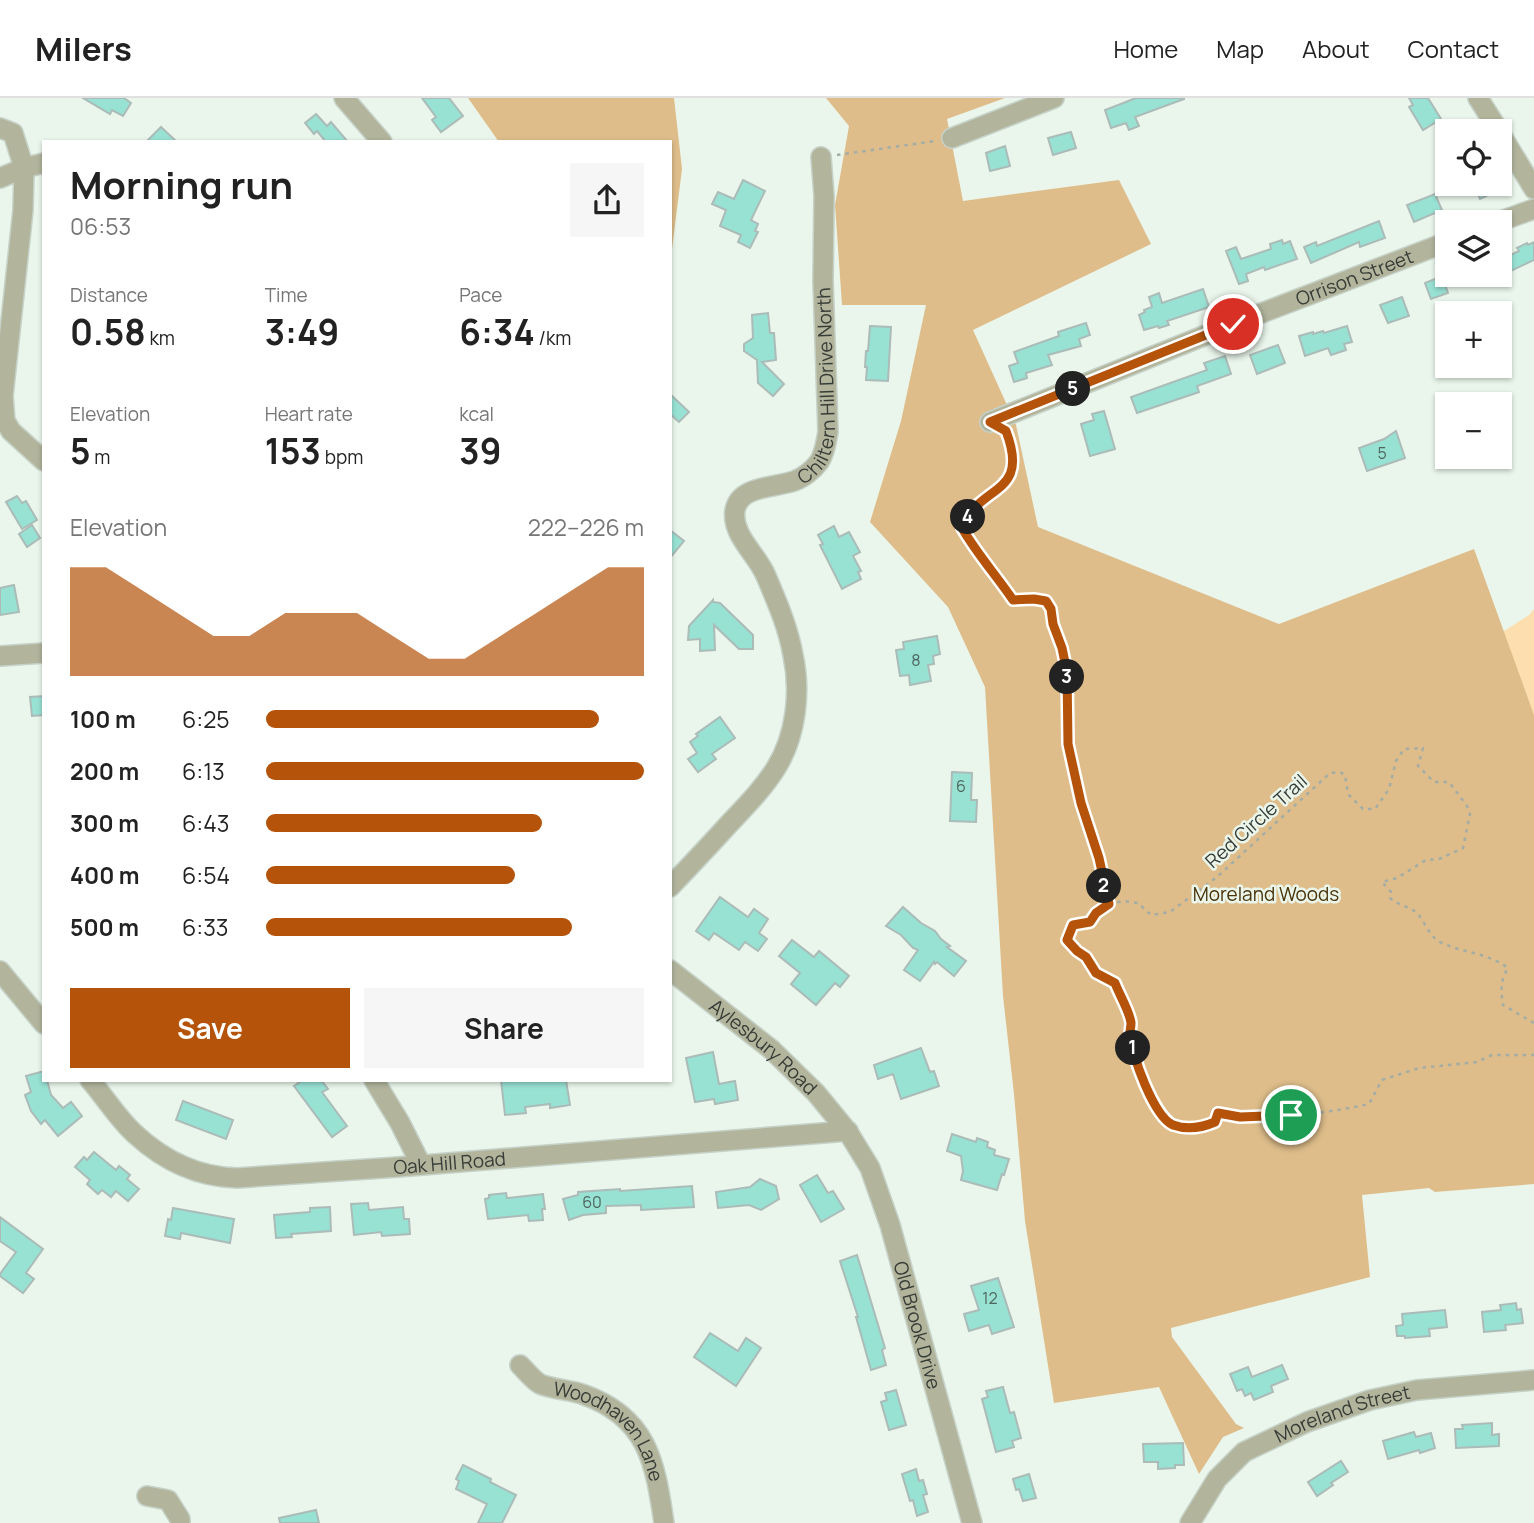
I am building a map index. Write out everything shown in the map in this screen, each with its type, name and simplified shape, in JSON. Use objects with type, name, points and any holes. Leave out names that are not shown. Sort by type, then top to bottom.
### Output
[{"type":"street","points":[[344,98],[380,140]]},
{"type":"street","points":[[952,138],[1054,98]]},
{"type":"street","points":[[1479,98],[1491,119]]},
{"type":"street","points":[[0,128],[13,133],[24,168],[23,210],[3,396],[4,430],[42,459]]},
{"type":"street","points":[[1512,153],[1534,189]]},
{"type":"street","name":"Chiltern Hill Drive North","points":[[672,885],[768,780],[784,752],[794,721],[796,675],[790,640],[763,569],[740,535],[735,522],[735,509],[740,500],[750,492],[794,481],[808,473],[825,449],[828,432],[821,157]]},
{"type":"street","points":[[0,178],[42,164]]},
{"type":"street","points":[[1512,217],[1534,209]]},
{"type":"street","name":"Orrison Street","points":[[990,422],[1435,247]]},
{"type":"street","points":[[0,656],[42,653]]},
{"type":"street","points":[[0,971],[42,1022]]},
{"type":"street","name":"Aylesbury Road","points":[[672,972],[772,1050],[816,1093],[848,1131]]},
{"type":"street","name":"Oak Hill Road","points":[[92,1082],[134,1133],[167,1157],[184,1167],[209,1175],[237,1178],[848,1131]]},
{"type":"street","points":[[375,1082],[421,1165]]},
{"type":"street","name":"Old Brook Drive","points":[[848,1131],[878,1186],[972,1523]]},
{"type":"street","name":"Woodhaven Lane","points":[[520,1366],[539,1384],[580,1394],[608,1407],[626,1420],[641,1436],[658,1481],[664,1523]]},
{"type":"street","name":"Moreland Street","points":[[1190,1523],[1217,1479],[1244,1452],[1307,1422],[1370,1400],[1417,1390],[1534,1380]]},
{"type":"street","points":[[147,1496],[167,1500],[180,1523]]},
{"type":"path","points":[[821,157],[952,138]]},
{"type":"path","points":[[990,422],[1006,431],[1012,448],[1012,470],[1005,484],[980,503],[965,520],[962,528],[974,549],[1013,600],[1046,601],[1051,609],[1067,672],[1068,744],[1109,904],[1096,913],[1090,922],[1073,925],[1067,940],[1086,957],[1096,973],[1115,983],[1131,1021],[1130,1035],[1141,1077],[1170,1124],[1188,1128],[1204,1127],[1215,1122],[1218,1113],[1240,1117],[1328,1113],[1369,1104],[1382,1080],[1419,1068],[1477,1062],[1492,1055],[1534,1055]]},
{"type":"path","name":"Red Circle Trail","points":[[1109,904],[1124,901],[1138,903],[1151,915],[1170,912],[1217,877],[1330,774],[1340,772],[1345,775],[1348,794],[1363,809],[1375,809],[1389,789],[1396,761],[1404,749],[1423,748],[1418,766],[1434,782],[1449,782],[1467,806],[1470,814],[1463,848],[1438,859],[1426,860],[1397,878],[1382,882],[1391,892],[1390,898],[1397,904],[1410,907],[1439,942],[1499,961],[1508,968],[1503,976],[1503,1006],[1534,1023]]},
{"type":"shaded area","points":[[1534,609],[1534,929],[1501,633]]},
{"type":"green space","points":[[468,98],[674,98],[682,169],[672,249],[672,140],[498,140]]},
{"type":"green space","name":"Moreland Woods","points":[[826,98],[1005,98],[947,119],[963,201],[1119,180],[1151,244],[973,330],[1016,425],[1038,527],[1279,624],[1474,549],[1534,715],[1534,1184],[1435,1192],[1429,1188],[1362,1195],[1370,1277],[1171,1328],[1172,1337],[1236,1424],[1244,1428],[1223,1437],[1199,1474],[1159,1387],[1054,1403],[1025,1221],[1003,996],[985,687],[948,607],[870,522],[901,421],[926,305],[842,305],[835,205],[849,126]]},
{"type":"building","points":[[83,98],[124,98],[131,103],[123,116],[112,110],[110,114]]},
{"type":"building","points":[[422,98],[449,98],[463,116],[441,132],[432,120],[436,117]]},
{"type":"building","points":[[1136,98],[1184,99],[1135,117],[1139,126],[1129,130],[1126,123],[1111,128],[1105,110]]},
{"type":"building","points":[[1409,98],[1428,98],[1441,119],[1435,119],[1435,123],[1423,130],[1409,107],[1413,105]]},
{"type":"building","points":[[316,114],[327,126],[331,122],[346,140],[324,140],[317,131],[314,134],[305,123]]},
{"type":"building","points":[[161,127],[175,140],[148,140]]},
{"type":"building","points":[[1071,132],[1076,148],[1053,155],[1048,138]]},
{"type":"building","points":[[1005,146],[1010,166],[990,171],[986,153]]},
{"type":"building","points":[[743,180],[765,191],[751,220],[758,224],[755,231],[758,232],[750,248],[738,242],[741,235],[720,226],[726,210],[712,204],[718,192],[734,199]]},
{"type":"building","points":[[1435,194],[1442,210],[1435,210],[1435,213],[1414,222],[1407,205]]},
{"type":"building","points":[[1379,221],[1385,238],[1360,247],[1359,242],[1311,263],[1304,247],[1316,242],[1317,246]]},
{"type":"building","points":[[1282,240],[1283,244],[1290,241],[1297,259],[1246,274],[1248,281],[1239,284],[1226,251],[1236,247],[1241,259],[1271,249],[1270,244]]},
{"type":"building","points":[[1534,242],[1534,260],[1512,270],[1512,254],[1519,251],[1517,248],[1527,243],[1528,245]]},
{"type":"building","points":[[1435,279],[1435,287],[1446,287],[1448,293],[1431,299],[1425,283]]},
{"type":"building","points":[[1203,289],[1209,307],[1167,321],[1169,325],[1144,330],[1139,315],[1152,307],[1149,297],[1159,293],[1162,303]]},
{"type":"building","points":[[1402,297],[1409,316],[1388,323],[1380,305]]},
{"type":"building","points":[[768,313],[770,333],[774,333],[776,360],[762,362],[784,384],[773,396],[758,383],[757,360],[744,351],[744,344],[753,338],[752,315]]},
{"type":"building","points":[[1086,323],[1090,335],[1079,339],[1081,346],[1048,355],[1052,365],[1026,373],[1027,378],[1014,382],[1009,366],[1018,363],[1014,352],[1059,336],[1058,332]]},
{"type":"building","points":[[870,326],[891,327],[888,381],[866,380],[866,351]]},
{"type":"building","points":[[1347,326],[1352,342],[1344,344],[1346,350],[1331,355],[1328,348],[1305,356],[1299,336],[1313,332],[1324,333]]},
{"type":"building","points":[[1278,345],[1285,363],[1257,374],[1250,355]]},
{"type":"building","points":[[1225,356],[1231,374],[1197,386],[1199,392],[1137,413],[1131,397],[1207,370],[1204,363]]},
{"type":"building","points":[[672,396],[689,412],[679,422],[672,416]]},
{"type":"building","points":[[1104,411],[1115,449],[1090,456],[1081,424],[1094,420],[1092,414]]},
{"type":"building","points":[[1396,431],[1405,458],[1367,471],[1359,448],[1384,439]]},
{"type":"building","points":[[17,496],[22,503],[26,501],[37,520],[22,529],[6,502]]},
{"type":"building","points":[[32,525],[40,538],[27,547],[19,534]]},
{"type":"building","points":[[834,526],[839,537],[849,532],[860,552],[853,556],[861,571],[858,572],[861,579],[842,589],[820,545],[823,544],[818,535]]},
{"type":"building","points":[[672,532],[684,541],[672,556]]},
{"type":"building","points":[[14,585],[19,612],[0,615],[0,588]]},
{"type":"building","points":[[713,600],[720,603],[753,635],[753,649],[739,649],[714,625],[715,650],[700,651],[700,639],[688,640],[689,626]]},
{"type":"building","points":[[937,636],[940,654],[933,656],[934,664],[928,665],[931,681],[910,685],[909,675],[900,676],[896,650],[904,649],[903,642]]},
{"type":"building","points":[[42,696],[42,715],[32,716],[30,697]]},
{"type":"building","points":[[720,717],[735,738],[712,754],[716,759],[698,772],[688,759],[697,753],[690,742],[698,736],[696,734]]},
{"type":"building","points":[[952,772],[972,773],[971,800],[977,800],[976,822],[950,821]]},
{"type":"building","points":[[720,897],[748,917],[754,909],[768,919],[759,933],[767,939],[758,951],[745,942],[739,950],[714,933],[709,940],[696,931]]},
{"type":"building","points":[[903,907],[935,931],[950,946],[947,947],[966,961],[954,976],[937,962],[934,962],[920,981],[904,970],[918,950],[886,926]]},
{"type":"building","points":[[792,940],[814,957],[819,951],[849,976],[840,987],[835,983],[816,1005],[791,984],[800,973],[779,956]]},
{"type":"building","points":[[921,1048],[930,1072],[934,1071],[939,1086],[901,1099],[893,1074],[878,1079],[874,1065]]},
{"type":"building","points":[[713,1052],[719,1084],[735,1081],[738,1100],[715,1104],[714,1099],[695,1102],[686,1058]]},
{"type":"building","points":[[42,1072],[42,1082],[48,1082],[51,1095],[63,1108],[71,1102],[82,1116],[58,1136],[45,1120],[41,1124],[31,1111],[25,1095],[31,1092],[26,1076]]},
{"type":"building","points":[[300,1082],[323,1082],[328,1089],[322,1092],[347,1126],[332,1137],[294,1086]]},
{"type":"building","points":[[501,1082],[566,1082],[570,1105],[550,1108],[550,1104],[525,1107],[526,1113],[505,1115]]},
{"type":"building","points":[[183,1101],[233,1120],[226,1139],[176,1120]]},
{"type":"building","points":[[952,1134],[976,1142],[977,1138],[988,1142],[987,1147],[995,1150],[994,1155],[1009,1159],[997,1190],[961,1180],[961,1156],[947,1151]]},
{"type":"building","points":[[94,1152],[116,1170],[119,1166],[130,1175],[127,1179],[139,1189],[128,1201],[116,1191],[111,1197],[102,1190],[98,1194],[87,1184],[90,1180],[75,1167],[84,1157],[87,1160]]},
{"type":"building","points":[[817,1175],[828,1193],[833,1191],[844,1209],[821,1222],[800,1185]]},
{"type":"building","points":[[760,1179],[776,1186],[779,1199],[761,1210],[749,1205],[718,1208],[716,1192],[750,1187]]},
{"type":"building","points":[[692,1186],[694,1207],[641,1210],[641,1205],[606,1206],[606,1213],[583,1215],[569,1220],[563,1199],[578,1195],[578,1192]]},
{"type":"building","points":[[506,1193],[507,1198],[543,1194],[543,1220],[529,1221],[528,1215],[488,1219],[485,1199],[489,1198],[489,1195]]},
{"type":"building","points":[[368,1203],[369,1210],[403,1207],[404,1219],[409,1219],[410,1234],[382,1236],[381,1232],[354,1235],[351,1204]]},
{"type":"building","points":[[330,1207],[331,1231],[276,1238],[274,1215],[310,1212],[310,1208]]},
{"type":"building","points":[[173,1208],[234,1219],[230,1243],[181,1233],[180,1239],[165,1236]]},
{"type":"building","points":[[0,1217],[43,1249],[26,1273],[34,1279],[23,1293],[0,1276],[16,1252],[0,1241]]},
{"type":"building","points":[[857,1255],[885,1348],[882,1350],[886,1365],[871,1370],[840,1261]]},
{"type":"building","points":[[998,1278],[1014,1327],[992,1334],[989,1325],[969,1331],[964,1314],[979,1310],[971,1286]]},
{"type":"building","points":[[1516,1303],[1517,1310],[1521,1309],[1523,1323],[1505,1325],[1506,1330],[1484,1332],[1482,1312],[1501,1310],[1500,1305]]},
{"type":"building","points":[[1445,1310],[1447,1327],[1429,1329],[1430,1336],[1397,1336],[1396,1326],[1403,1325],[1402,1314]]},
{"type":"building","points":[[710,1333],[738,1351],[746,1338],[761,1348],[736,1386],[694,1357]]},
{"type":"building","points":[[1282,1365],[1288,1379],[1271,1386],[1273,1392],[1254,1400],[1251,1393],[1245,1396],[1242,1389],[1237,1391],[1230,1374],[1248,1367],[1252,1377]]},
{"type":"building","points":[[1003,1387],[1021,1438],[1012,1441],[1014,1447],[996,1452],[982,1399],[988,1397],[986,1391]]},
{"type":"building","points":[[896,1390],[906,1425],[889,1430],[881,1402],[887,1400],[885,1393]]},
{"type":"building","points":[[1492,1423],[1492,1435],[1499,1434],[1499,1446],[1456,1448],[1455,1429],[1463,1429],[1462,1425]]},
{"type":"building","points":[[1414,1432],[1416,1437],[1431,1433],[1435,1448],[1388,1459],[1383,1441]]},
{"type":"building","points":[[1183,1443],[1184,1465],[1158,1469],[1158,1462],[1144,1462],[1143,1444]]},
{"type":"building","points":[[1341,1461],[1348,1472],[1317,1496],[1308,1482]]},
{"type":"building","points":[[463,1465],[516,1495],[502,1523],[478,1523],[487,1504],[456,1489],[459,1481],[456,1479]]},
{"type":"building","points":[[916,1469],[927,1494],[923,1495],[928,1512],[917,1516],[902,1474]]},
{"type":"building","points":[[1029,1474],[1036,1498],[1023,1501],[1013,1479]]},
{"type":"building","points":[[316,1510],[319,1523],[280,1523],[279,1518]]},
{"type":"route","points":[[1233,324],[990,422],[1006,431],[1012,448],[1012,470],[1005,484],[980,503],[965,520],[962,528],[974,549],[1013,600],[1046,601],[1051,609],[1067,672],[1068,744],[1109,904],[1096,913],[1090,922],[1073,925],[1067,940],[1086,957],[1096,973],[1115,983],[1131,1021],[1130,1035],[1141,1077],[1159,1110],[1170,1124],[1188,1128],[1204,1127],[1215,1122],[1218,1113],[1240,1117],[1291,1115]]}]
